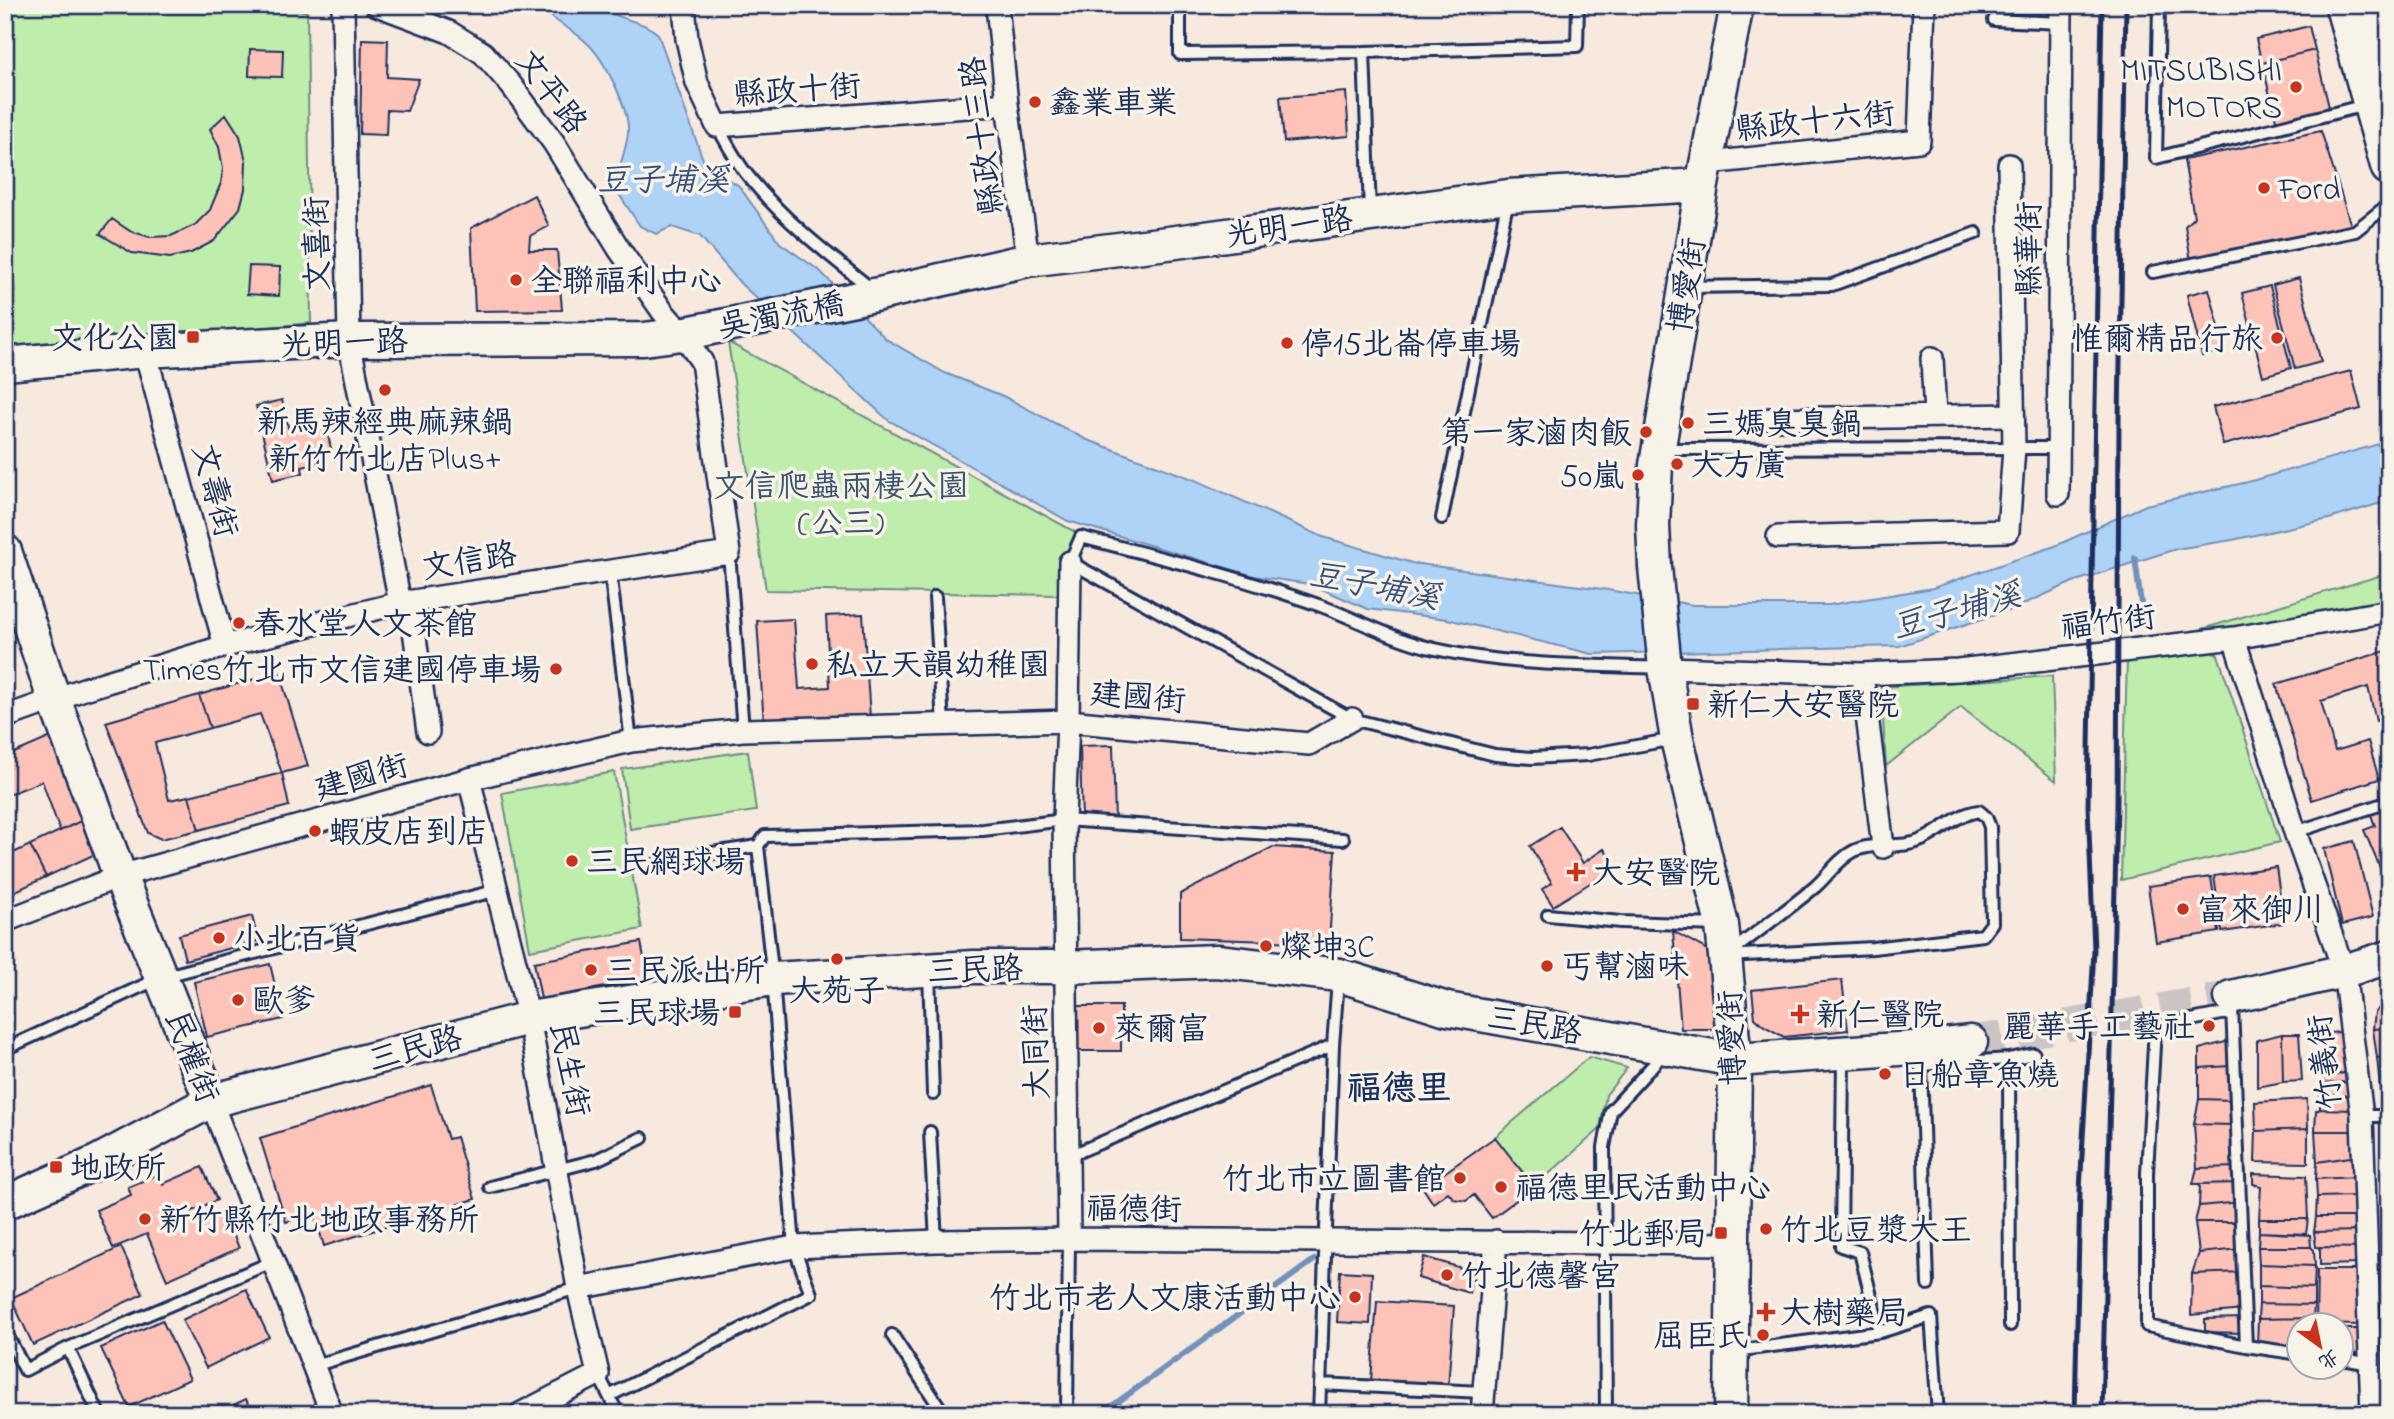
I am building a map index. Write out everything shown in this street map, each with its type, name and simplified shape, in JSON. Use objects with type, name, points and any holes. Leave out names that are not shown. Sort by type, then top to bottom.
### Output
[{"type":"main road","points":[[2343,5],[2379,101],[2389,167]]},
{"type":"main road","points":[[2373,5],[2389,59]]},
{"type":"street","name":"文喜街","points":[[343,5],[349,340],[405,602],[428,732]]},
{"type":"street","name":"文平路","points":[[377,5],[449,32],[483,53],[554,143],[619,249],[663,312],[682,334]]},
{"type":"street","name":"縣政十街","points":[[684,5],[687,39],[697,83],[717,126],[1007,104]]},
{"type":"street","name":"縣政十三路","points":[[998,5],[1007,104],[1028,260]]},
{"type":"street","name":"博愛街","points":[[1731,1414],[1735,1060],[1726,956],[1723,925],[1677,739],[1665,668],[1654,567],[1653,525],[1659,449],[1685,287],[1737,5]]},
{"type":"street","name":"縣政十六街","points":[[1705,174],[1919,141],[1924,5]]},
{"type":"street","name":"縣華街","points":[[2058,494],[2061,14]]},
{"type":"street","points":[[1778,537],[2008,531],[2014,448],[2009,165]]},
{"type":"street","name":"光明一路","points":[[879,294],[1028,260],[1508,196],[1705,174]]},
{"type":"street","name":"吳濁流橋","points":[[682,334],[879,294]]},
{"type":"street","name":"光明一路","points":[[5,364],[145,351],[349,340],[644,339],[682,334]]},
{"type":"street","points":[[682,334],[702,362],[729,553]]},
{"type":"street","name":"文壽街","points":[[145,351],[225,646]]},
{"type":"street","points":[[1931,358],[1935,416]]},
{"type":"street","points":[[1770,419],[2013,415]]},
{"type":"street","name":"民權街","points":[[5,551],[54,699],[120,876],[163,977],[332,1414]]},
{"type":"street","name":"文信路","points":[[5,717],[225,646],[405,602],[729,553]]},
{"type":"street","name":"大同街","points":[[1069,1239],[1064,820],[1070,562]]},
{"type":"street","name":"福竹街","points":[[1665,668],[1863,674],[1958,670],[2234,638],[2389,611]]},
{"type":"street","name":"竹義街","points":[[2234,638],[2295,832],[2344,971],[2362,1116],[2372,1414]]},
{"type":"street","points":[[1863,674],[1883,847]]},
{"type":"street","name":"建國街","points":[[5,921],[120,876],[470,779],[631,741],[743,730],[1068,721],[1309,744],[1352,719]]},
{"type":"street","name":"民生街","points":[[470,779],[529,1018],[578,1288],[598,1374]]},
{"type":"street","points":[[2232,1004],[2389,957]]},
{"type":"street","name":"三民路","points":[[5,1203],[95,1163],[211,1101],[529,1018],[773,979],[929,969],[1217,961],[1339,975],[1447,1009],[1735,1060],[1843,1052],[1925,1056],[1971,1042]]},
{"type":"street","name":"福德街","points":[[578,1288],[794,1247],[936,1241],[1069,1239],[1734,1244]]},
{"type":"street","points":[[1482,1414],[1496,1241]]},
{"type":"street","points":[[520,1414],[598,1374]]},
{"type":"lane","points":[[1180,5],[1180,54],[1577,46],[1578,5]]},
{"type":"lane","points":[[2159,5],[2155,158],[2379,101]]},
{"type":"lane","points":[[1994,20],[2061,14]]},
{"type":"lane","points":[[1364,52],[1371,214]]},
{"type":"lane","points":[[717,126],[748,176],[775,205],[829,256],[879,294]]},
{"type":"lane","points":[[1442,518],[1508,196]]},
{"type":"lane","points":[[2153,272],[2355,231],[2389,204]]},
{"type":"lane","points":[[1685,287],[1832,285],[1976,233]]},
{"type":"lane","points":[[1659,449],[2059,448]]},
{"type":"lane","points":[[1665,668],[1503,662],[1433,649],[1385,635],[1322,606],[1189,565],[1081,537],[1070,562],[1352,719],[1495,755],[1532,758],[1588,755],[1677,739]]},
{"type":"lane","points":[[729,553],[743,730]]},
{"type":"lane","points":[[610,571],[631,741]]},
{"type":"lane","points":[[935,597],[943,724]]},
{"type":"lane","points":[[2295,832],[2389,802]]},
{"type":"lane","points":[[1979,811],[1986,817],[1990,827],[1992,923],[1983,934],[1885,947],[1726,956],[1817,885],[1855,851],[1867,847],[1908,845],[1925,839],[1964,813],[1979,811]]},
{"type":"lane","points":[[609,1396],[811,1294],[794,1247],[773,979],[758,846],[765,836],[983,830],[1064,820],[1343,839]]},
{"type":"lane","points":[[659,862],[758,846]]},
{"type":"lane","points":[[5,1049],[163,977],[498,890]]},
{"type":"lane","points":[[1549,915],[1621,922],[1723,925]]},
{"type":"lane","points":[[929,969],[933,1094]]},
{"type":"lane","points":[[1319,1414],[1333,1045],[1339,975]]},
{"type":"lane","points":[[2246,1346],[2232,1004],[2155,1027],[2147,1173],[2147,1325],[2246,1346],[2286,1351]]},
{"type":"lane","points":[[1069,1156],[1333,1045]]},
{"type":"lane","points":[[1606,1414],[1604,1147],[1611,1111],[1668,1048]]},
{"type":"lane","points":[[1843,1052],[1841,1246],[1860,1252],[1880,1332]]},
{"type":"lane","points":[[1928,1284],[1925,1056],[2009,1059],[2034,1054]]},
{"type":"lane","points":[[2009,1059],[2010,1325]]},
{"type":"lane","points":[[2362,1116],[2389,1116]]},
{"type":"lane","points":[[930,1132],[936,1241]]},
{"type":"lane","points":[[489,1187],[596,1160],[642,1138]]},
{"type":"lane","name":"大同街","points":[[1068,1414],[1069,1239]]},
{"type":"lane","points":[[5,1331],[25,1370],[68,1348],[272,1262]]},
{"type":"lane","points":[[313,1366],[578,1288]]},
{"type":"lane","points":[[1732,1352],[1880,1332],[1931,1316],[1938,1414]]},
{"type":"lane","points":[[892,1335],[944,1414]]},
{"type":"lane","points":[[68,1348],[99,1414]]},
{"type":"lane","points":[[2356,1361],[2371,1364]]},
{"type":"lane","points":[[598,1374],[618,1414]]},
{"type":"lane","points":[[1320,1384],[1482,1392]]},
{"type":"green space","points":[[5,5],[284,5],[307,12],[311,323],[5,352]]},
{"type":"green space","name":"文信爬蟲兩棲公園 (公三)","points":[[728,342],[1079,534],[1058,595],[766,590]]},
{"type":"green space","points":[[2389,573],[2389,602],[2169,639]]},
{"type":"green space","points":[[2206,645],[2218,655],[2280,842],[2121,880],[2127,658]]},
{"type":"green space","points":[[2052,676],[2056,781],[1961,707],[1886,766],[1881,687]]},
{"type":"green space","name":"三民網球場","points":[[748,751],[756,811],[630,829],[622,769]]},
{"type":"green space","name":"三民網球場","points":[[614,772],[642,929],[530,950],[502,793]]},
{"type":"green space","points":[[1589,1057],[1627,1068],[1606,1095],[1600,1129],[1534,1187],[1495,1137]]},
{"type":"water","name":"豆子埔溪","points":[[540,5],[603,5],[616,15],[644,25],[658,34],[706,168],[738,185],[780,243],[820,271],[886,339],[945,373],[1003,396],[1085,439],[1198,481],[1323,537],[1412,563],[1602,589],[1693,605],[1829,605],[1933,588],[2055,546],[2146,505],[2248,482],[2389,441],[2389,498],[2329,519],[2176,549],[2073,582],[2013,609],[1899,646],[1592,654],[1447,619],[1368,609],[1310,584],[1254,576],[1068,521],[888,420],[741,284],[700,236],[672,227],[656,234],[640,226],[613,185],[628,133],[628,123],[620,98],[593,50]]},
{"type":"building","points":[[2309,26],[2315,50],[2262,63],[2256,39]]},
{"type":"building","points":[[362,39],[388,40],[387,77],[419,79],[407,111],[387,110],[386,135],[360,134]]},
{"type":"building","points":[[250,49],[283,50],[282,77],[249,76]]},
{"type":"building","name":"MITSUBISHI MOTORS","points":[[2315,50],[2330,111],[2277,124],[2262,63]]},
{"type":"building","points":[[1346,92],[1349,136],[1284,142],[1280,97]]},
{"type":"building","points":[[226,114],[240,136],[246,161],[245,189],[240,208],[214,241],[191,253],[170,258],[132,253],[100,234],[112,219],[130,231],[150,237],[171,236],[195,225],[210,210],[221,183],[223,168],[219,147],[210,129]]},
{"type":"building","name":"Ford","points":[[2321,131],[2352,229],[2191,261],[2185,226],[2194,217],[2184,160]]},
{"type":"building","name":"全聯福利中心","points":[[534,195],[549,226],[530,236],[529,250],[557,250],[562,310],[475,311],[471,228]]},
{"type":"building","points":[[249,266],[280,267],[279,296],[247,294]]},
{"type":"building","points":[[5,268],[12,268],[14,292],[5,293]]},
{"type":"building","points":[[2299,278],[2321,362],[2295,369],[2273,285]]},
{"type":"building","points":[[2270,286],[2291,368],[2263,376],[2242,293]]},
{"type":"building","points":[[2209,289],[2225,350],[2202,356],[2187,295]]},
{"type":"building","points":[[2351,371],[2361,409],[2223,445],[2213,407]]},
{"type":"building","points":[[282,400],[289,431],[325,422],[332,453],[319,456],[320,463],[302,467],[303,473],[273,480],[256,406]]},
{"type":"building","points":[[863,614],[870,718],[764,725],[757,621],[794,619],[799,689],[830,687],[826,616]]},
{"type":"building","points":[[2389,650],[2389,717],[2376,721],[2368,687],[2321,701],[2335,751],[2368,741],[2379,779],[2312,800],[2276,684]]},
{"type":"building","points":[[279,672],[308,766],[282,773],[260,714],[210,728],[199,695]]},
{"type":"building","points":[[199,695],[210,728],[155,743],[169,800],[189,796],[199,830],[161,839],[148,833],[106,722]]},
{"type":"building","points":[[58,734],[91,816],[60,831],[42,781],[5,796],[5,757]]},
{"type":"building","points":[[1113,745],[1115,822],[1082,823],[1080,746]]},
{"type":"building","points":[[282,773],[289,806],[199,830],[189,796]]},
{"type":"building","points":[[2389,802],[2387,885],[2364,830],[2375,826],[2369,809]]},
{"type":"building","points":[[91,816],[99,837],[93,855],[46,877],[30,845]]},
{"type":"building","name":"大安醫院","points":[[1560,827],[1583,863],[1604,849],[1616,867],[1553,906],[1542,889],[1552,883],[1530,846]]},
{"type":"building","points":[[2354,841],[2373,917],[2342,925],[2324,849]]},
{"type":"building","points":[[30,845],[46,877],[5,896],[5,857]]},
{"type":"building","points":[[1273,847],[1335,851],[1329,943],[1180,938],[1180,894]]},
{"type":"building","name":"富來御川","points":[[2276,867],[2284,923],[2222,932],[2214,876]]},
{"type":"building","name":"富來御川","points":[[2211,877],[2219,932],[2156,942],[2148,886]]},
{"type":"building","name":"小北百貨","points":[[252,916],[258,941],[185,960],[179,935]]},
{"type":"building","points":[[1673,931],[1707,950],[1720,1029],[1681,1029]]},
{"type":"building","name":"三民派出所","points":[[641,942],[648,979],[541,999],[534,962]]},
{"type":"building","name":"歐爹","points":[[270,964],[283,1019],[207,1037],[194,982]]},
{"type":"building","name":"新仁醫院","points":[[1842,980],[1848,1030],[1784,1037],[1755,1018],[1752,990]]},
{"type":"building","points":[[2389,998],[2389,1028],[2373,1029],[2375,1012]]},
{"type":"building","name":"萊爾富","points":[[1077,1006],[1121,1006],[1121,1051],[1077,1051]]},
{"type":"building","points":[[2389,1028],[2389,1057],[2377,1058],[2373,1029]]},
{"type":"building","points":[[2339,1032],[2351,1041],[2351,1071],[2321,1079],[2321,1034]]},
{"type":"building","points":[[2282,1034],[2299,1034],[2302,1081],[2283,1082]]},
{"type":"building","points":[[2282,1034],[2283,1082],[2257,1087],[2257,1040]]},
{"type":"building","points":[[2229,1041],[2230,1066],[2199,1068],[2199,1049]]},
{"type":"building","points":[[2389,1057],[2389,1087],[2380,1087],[2377,1058]]},
{"type":"building","points":[[2230,1066],[2232,1100],[2199,1099],[2199,1068]]},
{"type":"building","points":[[2351,1071],[2352,1082],[2320,1083],[2321,1079]]},
{"type":"building","points":[[2352,1082],[2352,1096],[2320,1094],[2320,1083]]},
{"type":"building","points":[[431,1085],[448,1139],[456,1137],[475,1199],[324,1246],[314,1213],[286,1222],[260,1138]]},
{"type":"building","points":[[2380,1087],[2389,1087],[2389,1101],[2380,1101]]},
{"type":"building","points":[[2320,1094],[2352,1096],[2353,1110],[2320,1109]]},
{"type":"building","points":[[2199,1099],[2232,1100],[2231,1125],[2194,1124]]},
{"type":"building","points":[[2307,1099],[2308,1129],[2256,1131],[2255,1102]]},
{"type":"building","points":[[2353,1110],[2355,1131],[2315,1131],[2316,1111]]},
{"type":"building","points":[[2194,1124],[2231,1125],[2242,1167],[2197,1168]]},
{"type":"building","points":[[2308,1129],[2308,1163],[2255,1162],[2256,1131]]},
{"type":"building","points":[[2315,1131],[2355,1131],[2357,1156],[2317,1162]]},
{"type":"building","points":[[1495,1137],[1534,1187],[1492,1218],[1474,1195],[1466,1201],[1454,1199],[1448,1192],[1433,1203],[1423,1188]]},
{"type":"building","points":[[2357,1156],[2357,1177],[2316,1179],[2317,1162]]},
{"type":"building","name":"新竹縣竹北地政事務所","points":[[202,1167],[217,1200],[188,1213],[193,1225],[224,1212],[239,1248],[167,1280],[147,1234],[113,1248],[96,1210],[131,1195],[128,1187],[159,1174],[163,1184]]},
{"type":"building","points":[[2242,1167],[2241,1183],[2193,1184],[2197,1168]]},
{"type":"building","points":[[2253,1174],[2306,1176],[2308,1219],[2259,1219],[2261,1186],[2253,1184]]},
{"type":"building","points":[[2357,1177],[2357,1196],[2317,1197],[2316,1179]]},
{"type":"building","points":[[2241,1183],[2242,1202],[2199,1206],[2200,1184]]},
{"type":"building","points":[[2357,1196],[2358,1217],[2316,1217],[2317,1197]]},
{"type":"building","points":[[2242,1202],[2242,1222],[2195,1222],[2199,1206]]},
{"type":"building","points":[[2316,1217],[2358,1217],[2359,1231],[2314,1232]]},
{"type":"building","points":[[2259,1219],[2308,1219],[2306,1234],[2259,1232]]},
{"type":"building","points":[[2195,1222],[2242,1222],[2241,1249],[2199,1253]]},
{"type":"building","points":[[2359,1231],[2359,1248],[2316,1247],[2314,1232]]},
{"type":"building","points":[[2259,1232],[2310,1235],[2311,1247],[2258,1247]]},
{"type":"building","points":[[121,1247],[143,1294],[33,1345],[11,1298]]},
{"type":"building","points":[[2258,1247],[2311,1247],[2314,1250],[2315,1266],[2259,1264]]},
{"type":"building","points":[[2320,1247],[2359,1248],[2359,1264],[2320,1265]]},
{"type":"building","points":[[2241,1249],[2242,1272],[2192,1274],[2199,1253]]},
{"type":"building","name":"竹北德馨宮","points":[[1424,1257],[1475,1272],[1469,1293],[1418,1278]]},
{"type":"building","points":[[2259,1264],[2315,1266],[2314,1288],[2259,1286]]},
{"type":"building","points":[[2317,1270],[2358,1270],[2361,1325],[2356,1325],[2356,1310],[2316,1310]]},
{"type":"building","name":"竹北市老人文康活動中心","points":[[1340,1271],[1372,1273],[1370,1324],[1337,1322]]},
{"type":"building","points":[[2242,1272],[2243,1310],[2191,1315],[2192,1274]]},
{"type":"building","points":[[2259,1286],[2314,1288],[2314,1305],[2259,1304]]},
{"type":"building","points":[[246,1289],[269,1337],[206,1368],[182,1320]]},
{"type":"building","points":[[1377,1301],[1454,1306],[1448,1387],[1371,1381]]},
{"type":"building","points":[[2259,1304],[2314,1305],[2314,1310],[2286,1310],[2286,1318],[2258,1319]]},
{"type":"building","points":[[2242,1318],[2242,1333],[2205,1332],[2205,1319]]},
{"type":"building","points":[[2286,1318],[2286,1350],[2257,1346],[2258,1319]]},
{"type":"building","points":[[162,1320],[190,1379],[129,1407],[101,1348]]},
{"type":"building","points":[[2356,1329],[2362,1329],[2361,1353],[2356,1353]]},
{"type":"building","points":[[246,1399],[253,1414],[214,1414]]},
{"type":"building","points":[[1353,1405],[1471,1408],[1471,1414],[1353,1414]]},
{"type":"waterway","points":[[2135,558],[2143,619]]},
{"type":"waterway","points":[[1101,1414],[1314,1260]]},
{"type":"tunnel","points":[[1971,1042],[2231,997]]},
{"type":"railway","points":[[2075,1414],[2080,1190],[2094,950],[2088,806],[2102,5]]},
{"type":"railway","points":[[2102,1414],[2117,806],[2119,420],[2126,5]]},
{"type":"place","name":"MITSUBISHI MOTORS","points":[[2296,87]]},
{"type":"place","name":"鑫業車業","points":[[1035,102]]},
{"type":"place","name":"Ford","points":[[2264,188]]},
{"type":"place","name":"全聯福利中心","points":[[516,280]]},
{"type":"place","name":"文化公園","points":[[193,337]]},
{"type":"place","name":"惟爾精品行旅","points":[[2277,338]]},
{"type":"place","name":"停15北崙停車場","points":[[1287,343]]},
{"type":"place","name":"新馬辣經典麻辣鍋 新竹竹北店Plus+","points":[[385,390]]},
{"type":"place","name":"三媽臭臭鍋","points":[[1688,423]]},
{"type":"place","name":"第一家滷肉飯","points":[[1646,432]]},
{"type":"place","name":"大方廣","points":[[1677,464]]},
{"type":"place","name":"50嵐","points":[[1638,475]]},
{"type":"place","name":"春水堂人文茶館","points":[[239,623]]},
{"type":"place","name":"私立天韻幼稚園","points":[[812,664]]},
{"type":"place","name":"Times竹北市文信建國停車場","points":[[556,669]]},
{"type":"place","name":"新仁大安醫院","points":[[1693,704]]},
{"type":"place","name":"蝦皮店到店","points":[[315,831]]},
{"type":"place","name":"三民網球場","points":[[572,861]]},
{"type":"place","name":"大安醫院","points":[[1576,872]]},
{"type":"place","name":"富來御川","points":[[2183,909]]},
{"type":"place","name":"小北百貨","points":[[219,938]]},
{"type":"place","name":"燦坤3C","points":[[1266,946]]},
{"type":"place","name":"大苑子","points":[[837,959]]},
{"type":"place","name":"丐幫滷味","points":[[1547,966]]},
{"type":"place","name":"三民派出所","points":[[591,970]]},
{"type":"place","name":"歐爹","points":[[238,1000]]},
{"type":"place","name":"三民球場","points":[[735,1012]]},
{"type":"place","name":"新仁醫院","points":[[1800,1014]]},
{"type":"place","name":"麗華手工藝社","points":[[2209,1026]]},
{"type":"place","name":"萊爾富","points":[[1099,1028]]},
{"type":"place","name":"日船章魚燒","points":[[1885,1074]]},
{"type":"place","name":"地政所","points":[[56,1167]]},
{"type":"place","name":"竹北市立圖書館","points":[[1460,1178]]},
{"type":"place","name":"福德里民活動中心","points":[[1501,1187]]},
{"type":"place","name":"新竹縣竹北地政事務所","points":[[145,1219]]},
{"type":"place","name":"竹北豆漿大王","points":[[1766,1229]]},
{"type":"place","name":"竹北郵局","points":[[1721,1233]]},
{"type":"place","name":"竹北德馨宮","points":[[1447,1275]]},
{"type":"place","name":"竹北市老人文康活動中心","points":[[1355,1297]]},
{"type":"place","name":"大樹藥局","points":[[1766,1312]]},
{"type":"place","name":"屈臣氏","points":[[1763,1335]]},
{"type":"district","name":"福德里","points":[[1399,1087]]}]
